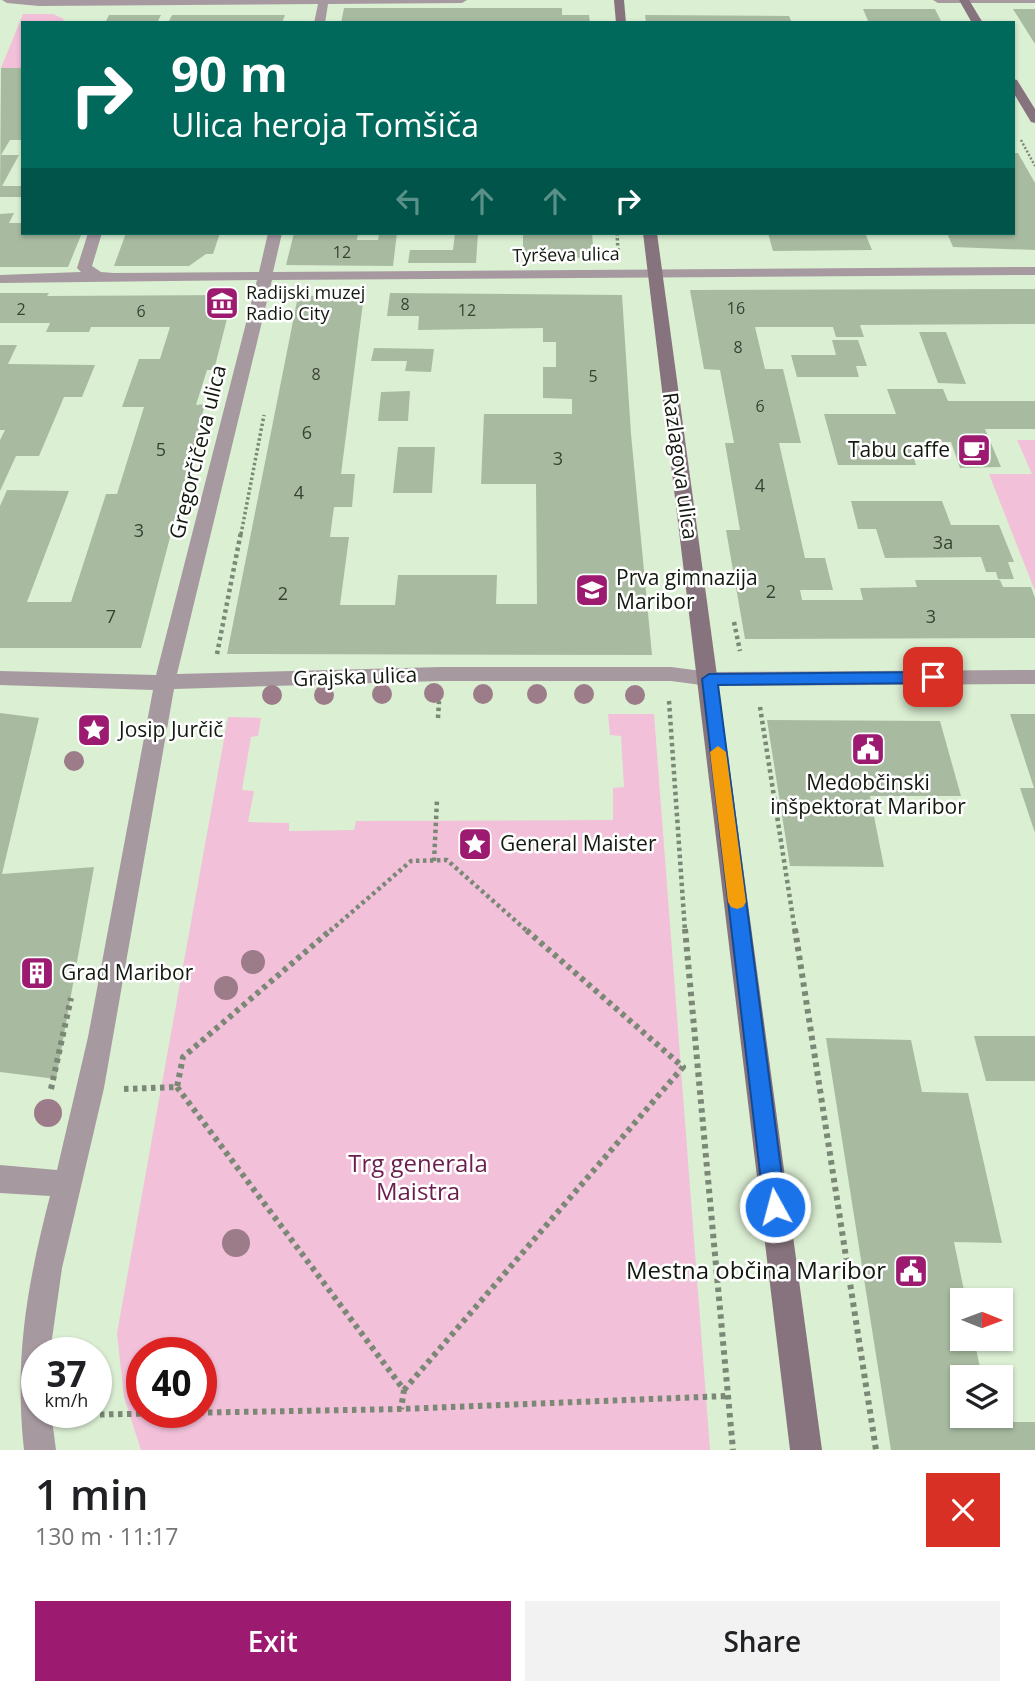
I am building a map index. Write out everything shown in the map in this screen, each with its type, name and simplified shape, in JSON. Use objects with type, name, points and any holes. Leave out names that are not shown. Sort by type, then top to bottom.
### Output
[{"type":"street","points":[[0,17],[6,0],[39,3],[462,0]]},
{"type":"street","points":[[619,0],[621,21]]},
{"type":"street","points":[[938,0],[1035,0]]},
{"type":"street","points":[[964,0],[977,21]]},
{"type":"street","points":[[319,21],[324,1]]},
{"type":"street","points":[[1015,85],[1035,119]]},
{"type":"street","points":[[93,235],[84,268],[97,276]]},
{"type":"street","name":"Gregorčičeva ulica","points":[[165,682],[275,235]]},
{"type":"street","name":"Razlagova ulica","points":[[650,235],[806,1450]]},
{"type":"street","name":"Tyrševa ulica","points":[[0,279],[97,276],[1035,271]]},
{"type":"street","name":"Grajska ulica","points":[[0,678],[211,682],[441,674],[671,674],[709,679],[1035,677]]},
{"type":"street","points":[[38,1337],[47,1269],[90,1090],[165,682]]},
{"type":"street","points":[[0,1179],[67,1184]]},
{"type":"street","points":[[36,1428],[40,1450]]},
{"type":"path","points":[[1019,137],[1035,166]]},
{"type":"path","points":[[617,235],[619,258]]},
{"type":"path","points":[[211,682],[265,412]]},
{"type":"path","points":[[671,674],[668,716],[695,1066],[733,1450]]},
{"type":"path","points":[[758,697],[876,1450]]},
{"type":"path","points":[[434,861],[437,800]]},
{"type":"path","points":[[404,1390],[177,1087],[183,1057],[411,861],[447,860],[683,1067]]},
{"type":"path","points":[[401,1409],[404,1390],[683,1067],[695,1066]]},
{"type":"path","points":[[90,1090],[177,1087]]},
{"type":"path","points":[[112,1414],[401,1409],[727,1396]]},
{"type":"green space","points":[[23,14],[53,14],[64,19],[21,21],[21,68],[1,68]]},
{"type":"green space","points":[[1017,440],[1035,440],[1035,591],[989,474],[1032,474]]},
{"type":"green space","name":"Trg generala Maistra","points":[[608,714],[654,714],[710,1450],[141,1450],[134,1428],[217,1428],[217,1337],[126,1337],[126,1403],[117,1333],[228,717],[261,718],[258,736],[251,737],[242,790],[254,791],[248,822],[289,823],[289,831],[354,830],[356,821],[613,820],[613,788],[624,787],[621,736],[610,735]]},
{"type":"building","points":[[344,8],[562,8],[562,15],[589,15],[590,21],[341,21]]},
{"type":"building","points":[[863,9],[935,9],[941,21],[868,21]]},
{"type":"building","points":[[1013,9],[1035,9],[1035,44]]},
{"type":"building","points":[[109,15],[161,15],[158,21],[106,21]]},
{"type":"building","points":[[172,15],[285,15],[283,21],[169,21]]},
{"type":"building","points":[[645,15],[789,16],[791,21],[646,21]]},
{"type":"building","points":[[1,68],[21,68],[21,140],[10,140],[1,155],[19,155],[2,186],[21,186],[21,197],[0,197]]},
{"type":"building","points":[[1015,153],[1018,153],[1035,183],[1035,250],[953,247],[948,235],[1015,235]]},
{"type":"building","points":[[14,213],[9,223],[21,223],[21,235],[81,235],[68,267],[0,267],[0,214]]},
{"type":"building","points":[[125,235],[219,235],[213,254],[206,254],[189,266],[114,266]]},
{"type":"building","points":[[294,235],[358,235],[357,240],[378,240],[379,235],[397,235],[393,266],[286,265]]},
{"type":"building","points":[[455,235],[478,235],[476,263],[408,263],[410,250],[453,250]]},
{"type":"building","points":[[523,235],[592,235],[594,258],[523,257]]},
{"type":"building","points":[[769,235],[866,235],[872,250],[773,251]]},
{"type":"building","points":[[1035,289],[1035,324],[860,325],[864,337],[836,337],[833,327],[755,327],[765,369],[783,369],[801,443],[779,443],[805,558],[825,558],[833,590],[800,590],[802,600],[863,600],[860,588],[917,587],[915,580],[1000,580],[1003,587],[1031,587],[1035,598],[1035,638],[745,639],[726,530],[740,530],[725,443],[734,443],[720,370],[704,369],[690,290]]},
{"type":"building","points":[[0,293],[49,293],[47,296],[233,295],[214,370],[207,370],[196,405],[205,404],[141,648],[0,648],[0,506],[7,490],[69,491],[27,602],[71,602],[106,494],[117,494],[144,407],[122,407],[139,359],[160,359],[170,327],[91,327],[89,332],[46,332],[50,323],[0,323]]},
{"type":"building","points":[[390,293],[622,295],[631,434],[652,655],[227,654],[298,296],[364,295],[341,474],[355,474],[352,507],[334,507],[330,537],[349,537],[340,605],[395,605],[398,575],[497,575],[496,604],[537,604],[536,484],[481,484],[484,414],[572,414],[572,399],[543,398],[543,367],[556,367],[556,342],[543,342],[543,328],[418,330],[419,316],[387,316]]},
{"type":"building","points":[[919,332],[946,332],[966,384],[938,383]]},
{"type":"building","points":[[832,340],[858,340],[867,366],[856,366],[859,377],[797,377],[791,355],[836,355]]},
{"type":"building","points":[[0,345],[17,345],[8,364],[95,365],[82,397],[64,397],[39,456],[16,456],[0,491],[0,440],[5,430],[0,430]]},
{"type":"building","points":[[374,348],[434,349],[431,372],[405,371],[407,361],[371,361]]},
{"type":"building","points":[[887,389],[943,389],[948,401],[1035,401],[1035,429],[985,429],[1001,467],[960,468],[951,442],[909,442],[916,465],[838,465],[824,414],[896,414]]},
{"type":"building","points":[[410,391],[408,421],[378,421],[381,392]]},
{"type":"building","points":[[398,447],[435,447],[432,493],[393,493]]},
{"type":"building","points":[[851,501],[942,501],[951,525],[999,525],[1014,562],[1008,562],[1014,579],[998,579],[996,572],[986,572],[981,557],[885,558],[876,529],[858,529]]},
{"type":"building","name":"Grad Maribor","points":[[0,713],[39,718],[2,874],[94,867],[56,1079],[0,1072]]},
{"type":"building","points":[[1010,714],[1035,714],[1035,833],[1020,788],[1034,788]]},
{"type":"building","points":[[767,720],[940,721],[961,796],[870,796],[884,867],[790,866]]},
{"type":"building","points":[[974,1036],[1035,1036],[1035,1081],[986,1081]]},
{"type":"building","name":"Mestna občina Maribor","points":[[826,1038],[911,1040],[922,1092],[968,1093],[1002,1243],[954,1242],[964,1288],[950,1288],[950,1351],[977,1351],[979,1365],[950,1365],[950,1428],[1013,1428],[1013,1422],[1035,1422],[1035,1450],[891,1450]]},
{"type":"slow traffic","points":[[718,752],[737,902]]},
{"type":"place","name":"Radijski muzej Radio City","points":[[222,303]]},
{"type":"place","name":"Tabu caffe","points":[[974,450]]},
{"type":"place","name":"Prva gimnazija Maribor","points":[[592,590]]},
{"type":"place","name":"Josip Jurčič","points":[[94,730]]},
{"type":"place","name":"Medobčinski inšpektorat Maribor","points":[[868,749]]},
{"type":"place","name":"General Maister","points":[[475,844]]},
{"type":"place","name":"Grad Maribor","points":[[37,973]]},
{"type":"place","name":"Mestna občina Maribor","points":[[911,1271]]},
{"type":"route","points":[[775,1207],[709,679],[933,677]]}]
